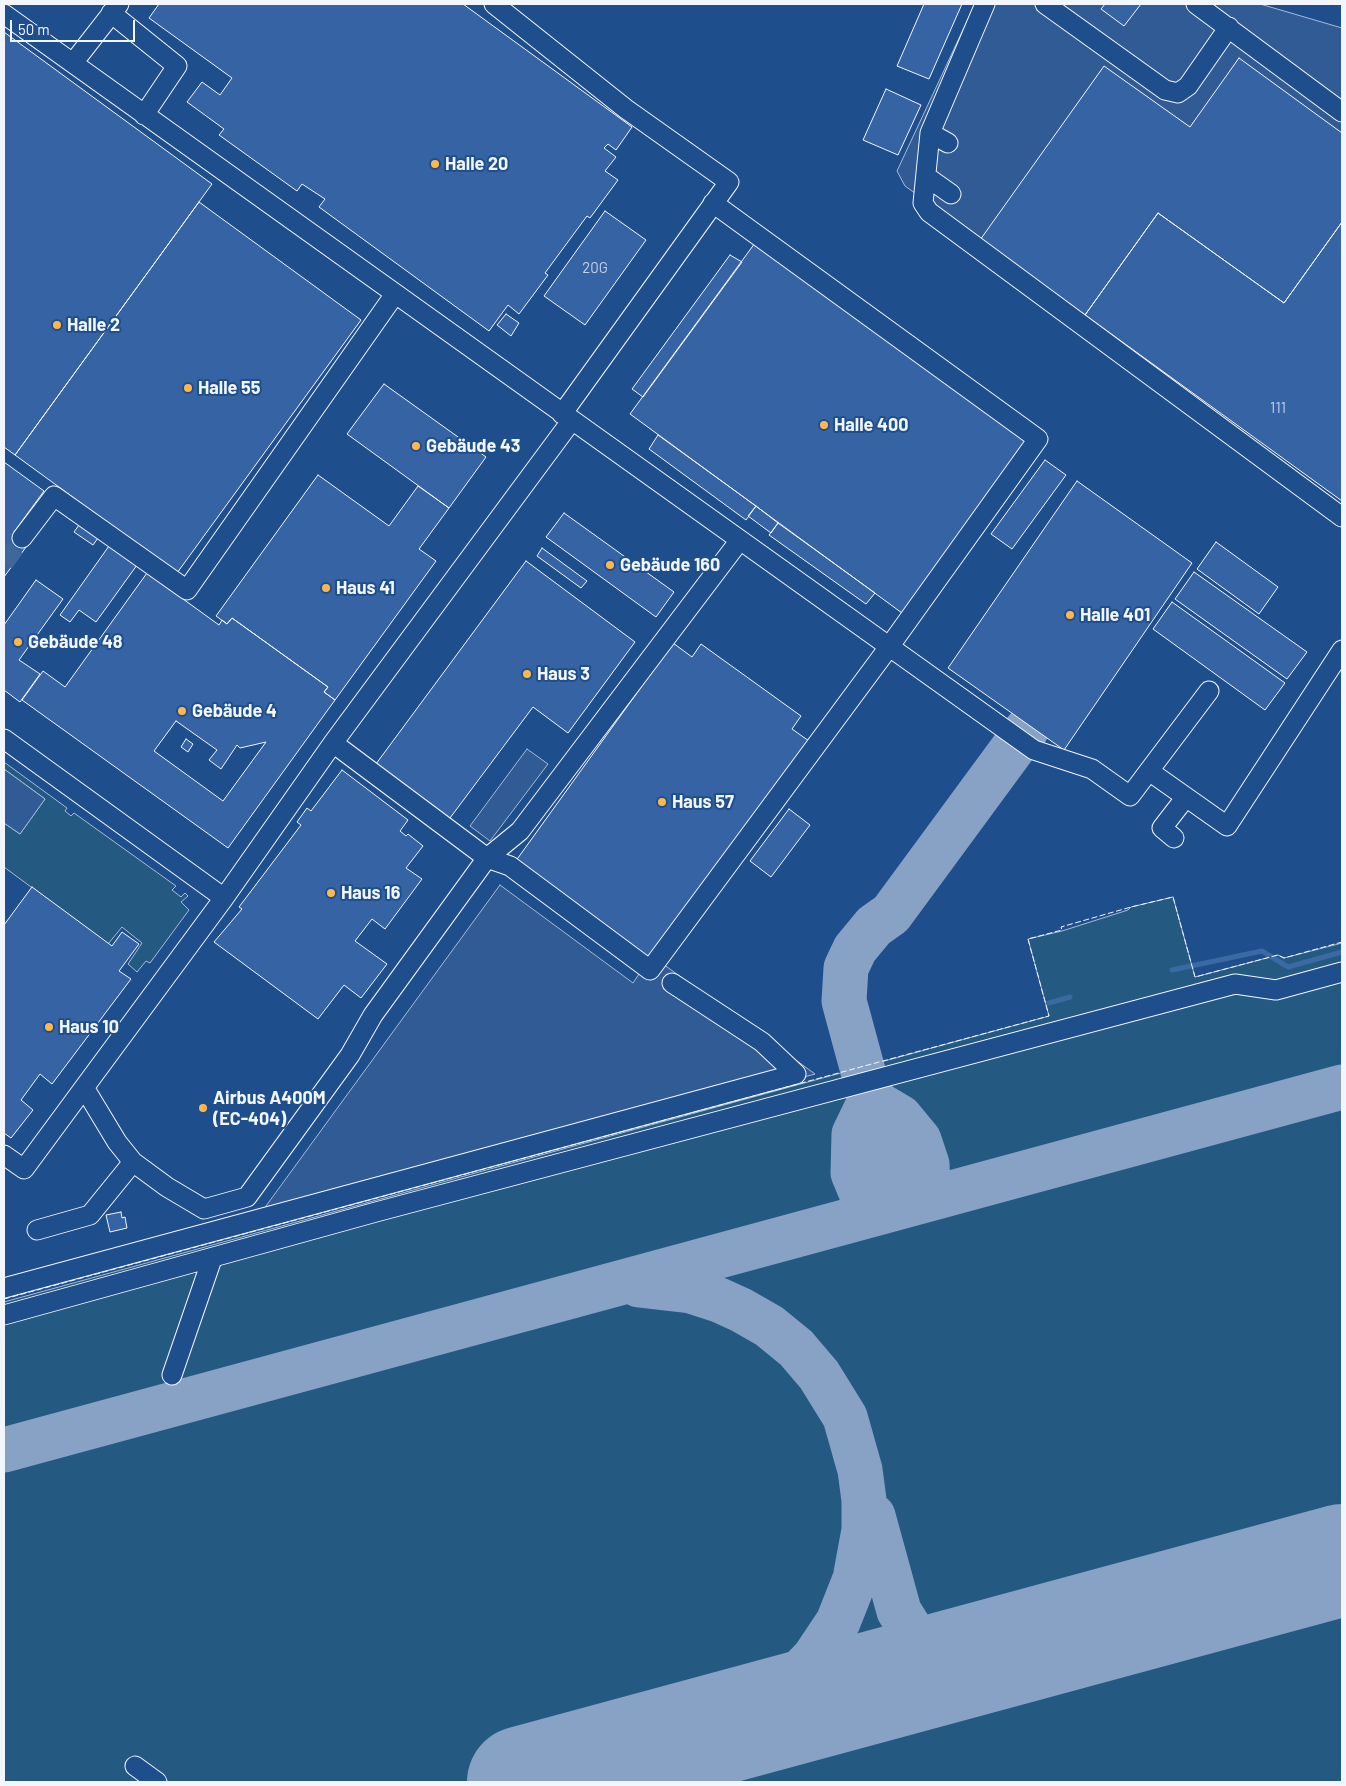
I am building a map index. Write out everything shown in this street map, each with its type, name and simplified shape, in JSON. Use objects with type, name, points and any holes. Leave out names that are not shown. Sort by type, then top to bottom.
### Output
[{"type":"lane","points":[[4,1155],[24,1169],[85,1089],[224,898],[567,417],[729,182],[626,109],[494,4]]},
{"type":"lane","points":[[986,4],[930,133],[923,203],[929,212],[1342,517]]},
{"type":"lane","points":[[1045,4],[1165,90],[1178,93],[1188,86],[1229,27]]},
{"type":"lane","points":[[1196,4],[1342,112]]},
{"type":"lane","points":[[73,64],[115,9],[177,66],[144,114]]},
{"type":"lane","points":[[4,14],[1034,750],[1092,769],[1130,796],[1209,691]]},
{"type":"lane","points":[[930,133],[948,143]]},
{"type":"lane","points":[[927,176],[951,194]]},
{"type":"lane","points":[[333,743],[487,858],[510,866],[650,970],[889,647],[1038,439],[713,203]]},
{"type":"lane","points":[[22,538],[54,496],[187,590],[396,294]]},
{"type":"lane","points":[[85,1089],[117,1142],[133,1162],[167,1186],[204,1209],[247,1196],[350,1056],[373,1016],[487,858],[520,831],[740,540]]},
{"type":"lane","points":[[1149,770],[1227,826],[1342,650]]},
{"type":"lane","points":[[4,739],[224,898]]},
{"type":"lane","points":[[1174,838],[1162,828],[1186,797]]},
{"type":"lane","points":[[4,1315],[212,1259],[385,1209],[1235,984],[1276,990],[1342,972]]},
{"type":"lane","points":[[4,1288],[796,1074],[762,1042],[672,983]]},
{"type":"lane","points":[[37,1230],[90,1215],[133,1162]]},
{"type":"lane","points":[[172,1375],[212,1259]]},
{"type":"lane","points":[[134,1766],[157,1782]]},
{"type":"shaded area","points":[[975,4],[1260,4],[1342,28],[1342,222],[1284,303],[1158,213],[1085,315],[905,186],[897,171]]},
{"type":"shaded area","points":[[527,749],[548,764],[490,841],[470,826]]},
{"type":"shaded area","points":[[4,762],[67,808],[65,811],[71,816],[74,813],[176,886],[172,890],[181,897],[185,893],[188,896],[181,902],[189,910],[150,963],[146,961],[137,972],[128,964],[142,943],[122,927],[108,944],[4,867],[4,823],[20,834],[45,799],[4,769]]},
{"type":"shaded area","points":[[4,769],[45,799],[20,834],[4,823]]},
{"type":"shaded area","points":[[500,885],[633,983],[641,971],[653,979],[663,964],[815,1074],[269,1222],[266,1206]]},
{"type":"shaded area","points":[[1173,897],[1195,977],[1278,955],[1284,958],[1342,943],[1342,1782],[4,1782],[4,1302],[1049,1016],[1028,939],[1062,931],[1128,910],[1131,907]]},
{"type":"building","name":"Halle 20","points":[[159,4],[463,4],[632,127],[616,150],[608,144],[604,148],[616,157],[605,171],[618,180],[590,218],[587,216],[545,273],[548,275],[519,314],[508,305],[489,331],[319,207],[325,199],[302,184],[297,191],[219,135],[224,129],[187,102],[202,82],[220,95],[232,78],[149,18]]},
{"type":"building","points":[[924,4],[962,4],[929,79],[897,66]]},
{"type":"building","points":[[1105,4],[1141,4],[1124,26],[1101,9]]},
{"type":"building","name":"Halle 2","points":[[4,32],[212,184],[15,455],[4,447]]},
{"type":"building","points":[[1239,58],[1342,133],[1342,222],[1284,303],[1158,213],[1085,315],[980,240],[1104,66],[1190,127]]},
{"type":"building","points":[[886,89],[921,105],[898,155],[863,140]]},
{"type":"building","name":"Halle 55","points":[[199,202],[361,320],[177,573],[15,455]]},
{"type":"building","points":[[605,211],[646,240],[585,325],[544,296]]},
{"type":"building","points":[[1158,213],[1284,303],[1342,222],[1342,501],[1085,315]]},
{"type":"building","name":"Halle 400","points":[[755,243],[1027,441],[902,613],[630,414]]},
{"type":"building","points":[[730,255],[742,262],[643,397],[632,389]]},
{"type":"building","points":[[506,314],[519,323],[511,336],[497,325]]},
{"type":"building","name":"Gebäude 43","points":[[384,384],[486,457],[449,508],[347,434]]},
{"type":"building","points":[[658,435],[756,506],[746,520],[649,449]]},
{"type":"building","points":[[1045,460],[1066,475],[1012,549],[991,534]]},
{"type":"building","points":[[4,462],[44,491],[14,532],[29,543],[4,577]]},
{"type":"building","name":"Haus 41","points":[[318,475],[389,526],[418,486],[449,508],[419,549],[436,561],[335,700],[324,692],[328,687],[232,618],[227,624],[216,616]]},
{"type":"building","name":"Halle 401","points":[[1077,481],[1192,563],[1064,750],[948,668]]},
{"type":"building","points":[[756,506],[778,523],[771,533],[748,516]]},
{"type":"building","name":"Gebäude 160","points":[[564,513],[674,592],[656,617],[546,537]]},
{"type":"building","points":[[778,523],[875,593],[866,604],[769,535]]},
{"type":"building","points":[[79,525],[98,538],[93,545],[74,532]]},
{"type":"building","points":[[1216,542],[1278,587],[1259,614],[1197,569]]},
{"type":"building","points":[[109,546],[137,565],[96,622],[79,610],[70,622],[60,615]]},
{"type":"building","points":[[542,548],[587,581],[581,588],[537,556]]},
{"type":"building","name":"Haus 3","points":[[526,561],[635,642],[568,733],[533,707],[447,822],[373,768]]},
{"type":"building","points":[[1194,572],[1307,652],[1287,679],[1175,599]]},
{"type":"building","name":"Gebäude 4","points":[[147,573],[219,625],[222,620],[227,624],[232,618],[328,687],[324,692],[335,700],[228,848],[22,700],[43,671],[65,687]],"holes":[[[176,721],[217,750],[209,760],[221,769],[237,745],[240,748],[266,742],[223,801],[154,751]]]},
{"type":"building","name":"Gebäude 48","points":[[36,580],[63,599],[19,660],[40,674],[20,702],[4,690],[4,625]]},
{"type":"building","points":[[1172,602],[1285,683],[1265,710],[1153,629]]},
{"type":"building","name":"Haus 57","points":[[673,643],[692,657],[701,644],[801,716],[792,729],[809,741],[650,960],[515,862]]},
{"type":"building","points":[[186,739],[193,744],[188,752],[181,747]]},
{"type":"building","name":"Haus 16","points":[[342,770],[408,820],[400,831],[406,836],[408,834],[423,846],[406,868],[422,879],[385,929],[372,919],[355,941],[387,964],[361,998],[344,985],[318,1019],[214,942],[242,909],[239,907],[301,825],[297,822],[307,808],[311,811]]},
{"type":"building","points":[[789,809],[810,825],[771,877],[750,861]]},
{"type":"building","name":"Haus 10","points":[[32,887],[112,946],[122,932],[139,944],[119,971],[131,979],[52,1084],[40,1074],[21,1100],[33,1110],[11,1138],[4,1133],[4,925]]},
{"type":"building","points":[[121,1212],[122,1218],[125,1217],[127,1228],[110,1232],[106,1215]]},
{"type":"waterway","points":[[1172,970],[1262,951],[1288,967],[1342,952]]},
{"type":"waterway","points":[[1049,1003],[1070,997]]},
{"type":"taxiway","points":[[924,1200],[911,1197],[892,1178],[844,1001],[846,968],[855,949],[874,926],[891,914],[1027,729]]},
{"type":"taxiway","points":[[4,1450],[1342,1087]]},
{"type":"taxiway","points":[[869,1093],[869,1103],[854,1134],[853,1173],[863,1197],[874,1208],[882,1211]]},
{"type":"taxiway","points":[[869,1093],[878,1104],[900,1117],[919,1140],[927,1164],[928,1188],[921,1201]]},
{"type":"taxiway","points":[[639,1285],[691,1291],[719,1300],[769,1326],[796,1348],[819,1375],[845,1417],[860,1470],[864,1500],[864,1530],[855,1579],[838,1622],[814,1658],[785,1688],[767,1701],[731,1721],[683,1739]]},
{"type":"taxiway","points":[[873,1516],[899,1611],[912,1632],[923,1643],[944,1654],[968,1656],[997,1654]]},
{"type":"runway","points":[[523,1782],[1342,1560]]},
{"type":"tunnel","points":[[4,563],[22,538]]},
{"type":"fence","points":[[4,1299],[1049,1016],[1028,939],[1062,930],[1061,927],[1131,907],[1173,897],[1195,977],[1278,955],[1284,958],[1342,942]]},
{"type":"place","name":"Halle 20","points":[[435,164]]},
{"type":"place","name":"Halle 2","points":[[57,325]]},
{"type":"place","name":"Halle 55","points":[[188,388]]},
{"type":"place","name":"Halle 400","points":[[824,425]]},
{"type":"place","name":"Gebäude 43","points":[[416,446]]},
{"type":"place","name":"Gebäude 160","points":[[610,565]]},
{"type":"place","name":"Haus 41","points":[[326,588]]},
{"type":"place","name":"Halle 401","points":[[1070,615]]},
{"type":"place","name":"Gebäude 48","points":[[18,642]]},
{"type":"place","name":"Haus 3","points":[[527,674]]},
{"type":"place","name":"Gebäude 4","points":[[182,711]]},
{"type":"place","name":"Haus 57","points":[[662,802]]},
{"type":"place","name":"Haus 16","points":[[331,893]]},
{"type":"place","name":"Haus 10","points":[[49,1027]]},
{"type":"place","name":"Airbus A400M (EC-404)","points":[[203,1108]]}]
